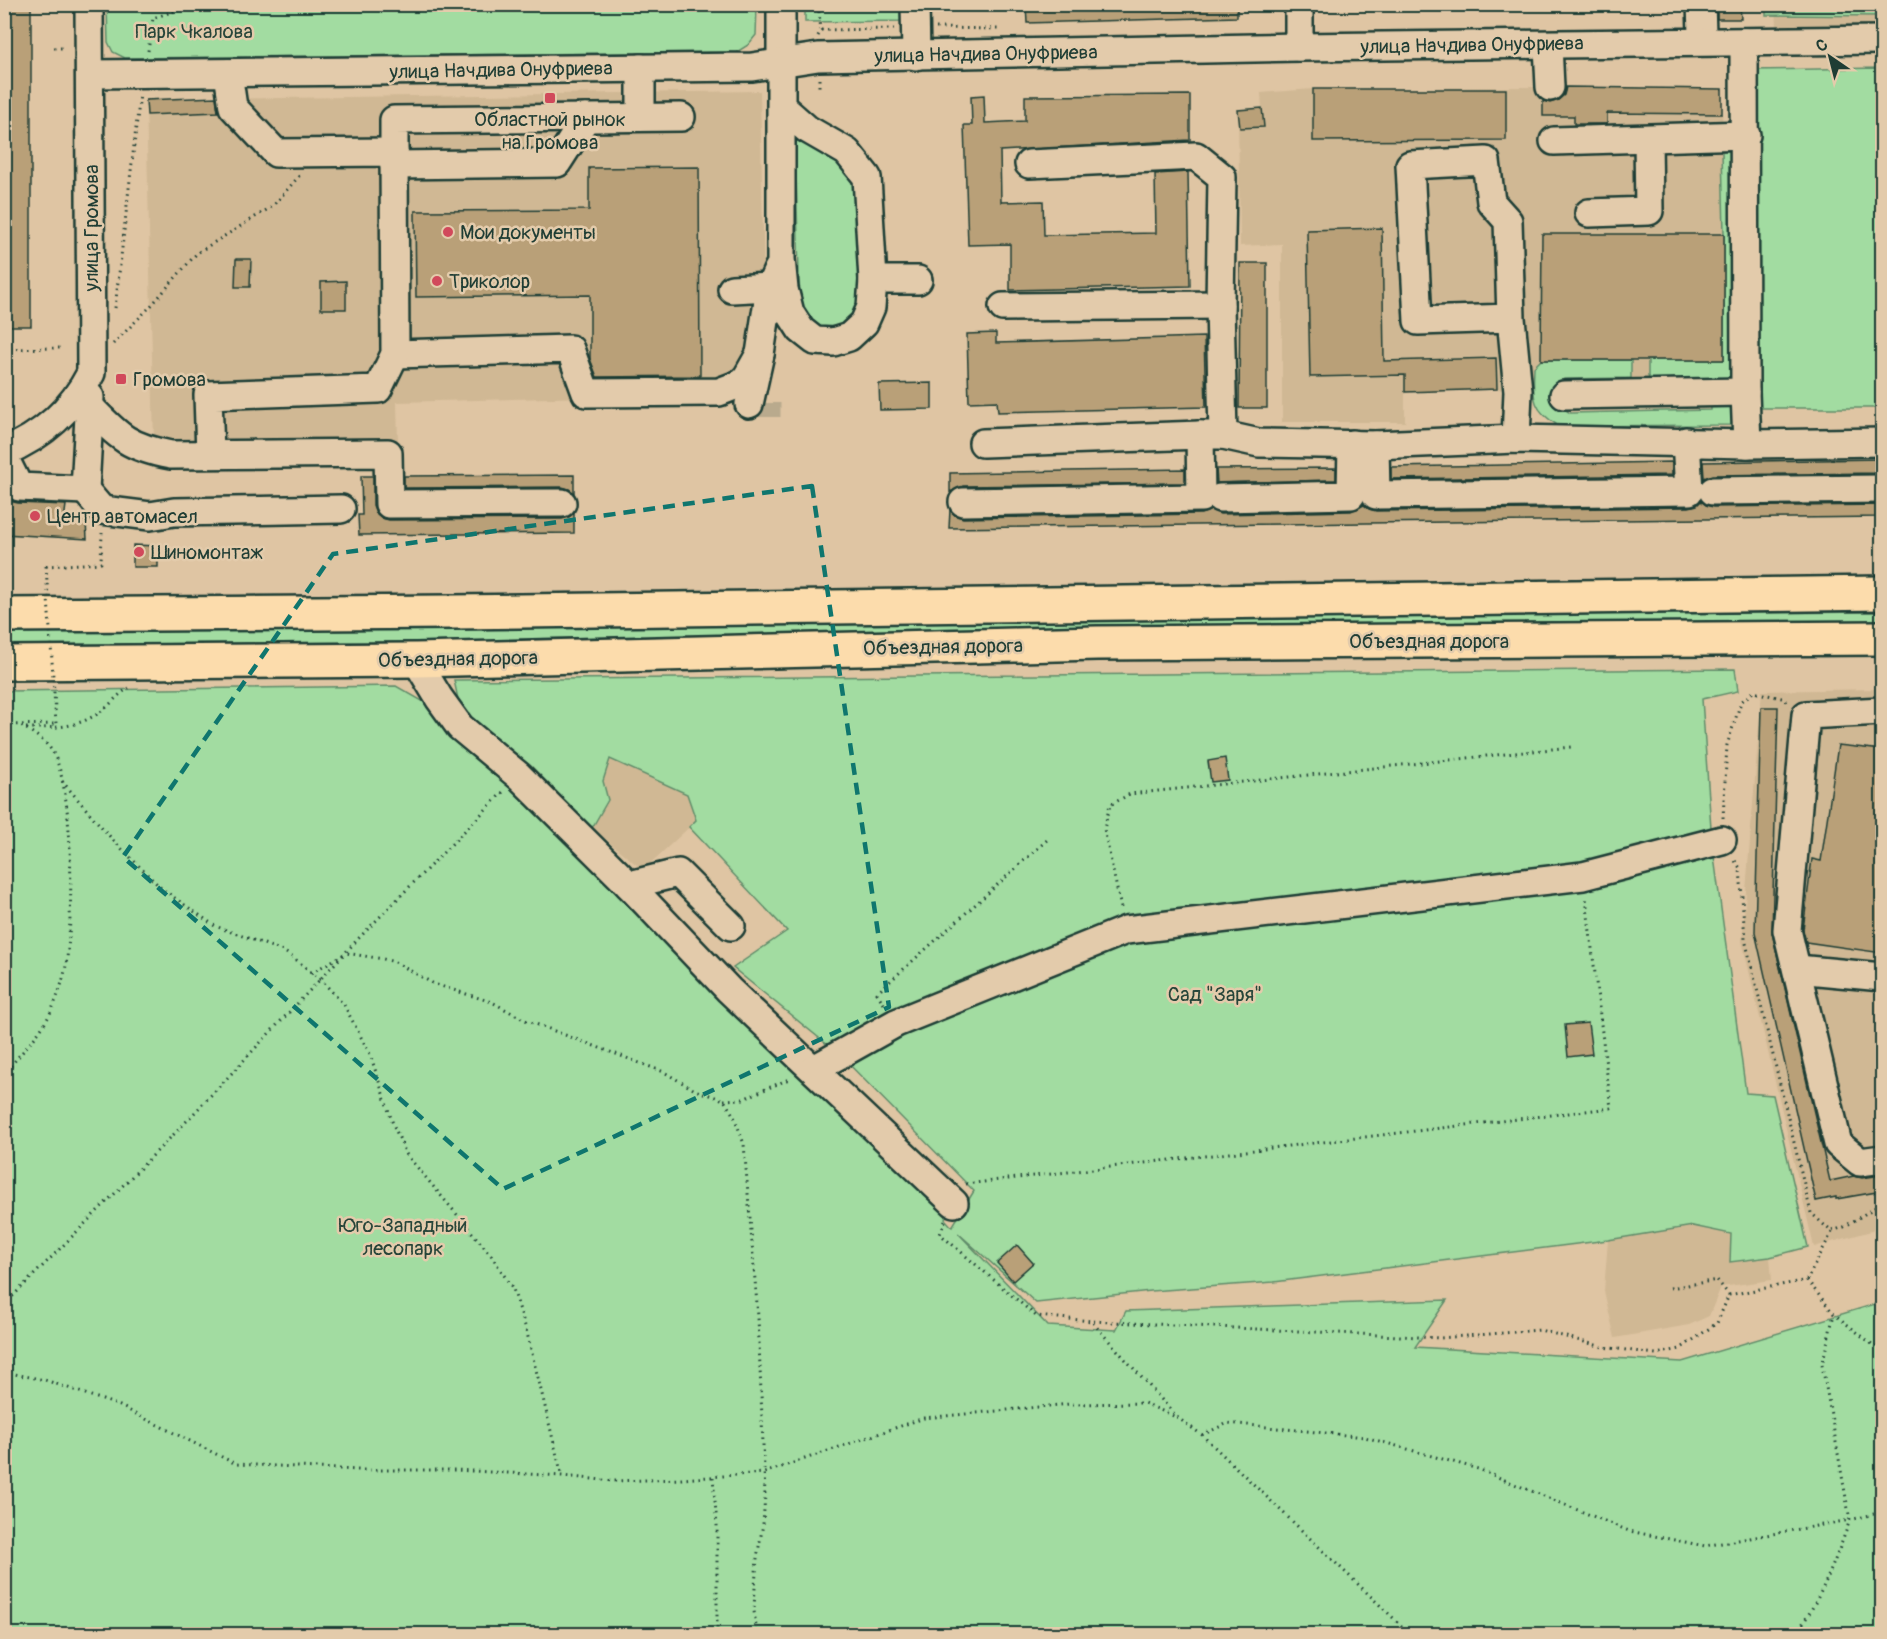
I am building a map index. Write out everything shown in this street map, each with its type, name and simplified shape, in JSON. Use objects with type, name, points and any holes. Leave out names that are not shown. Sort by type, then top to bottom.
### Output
[{"type":"main road","points":[[4,615],[442,612],[1882,593]]},
{"type":"main road","name":"Объездная дорога","points":[[4,663],[416,660],[1097,643],[1882,638]]},
{"type":"street","name":"улица Громова","points":[[85,490],[92,373],[89,4]]},
{"type":"street","points":[[781,4],[782,259],[784,289],[790,313],[801,330],[815,340],[833,342],[849,337],[864,323],[871,307],[873,280],[867,177],[847,152],[807,129],[782,107]]},
{"type":"street","points":[[1701,4],[1702,33]]},
{"type":"street","points":[[1299,9],[1299,47]]},
{"type":"street","points":[[915,16],[916,56]]},
{"type":"street","name":"улица Начдива Онуфриева","points":[[90,75],[752,67],[818,57],[1299,47],[1882,40]]},
{"type":"street","points":[[1744,42],[1747,444]]},
{"type":"street","points":[[1548,45],[1550,87]]},
{"type":"street","points":[[641,68],[641,117]]},
{"type":"street","points":[[228,73],[233,107],[276,153],[557,163],[586,118]]},
{"type":"street","points":[[210,454],[208,395],[378,389],[395,354],[394,120],[681,117]]},
{"type":"street","points":[[1554,141],[1648,140],[1746,135]]},
{"type":"street","points":[[1589,213],[1649,211],[1648,140]]},
{"type":"street","points":[[963,502],[1201,498],[1212,435],[1220,305],[1222,177],[1196,156],[1029,164]]},
{"type":"street","points":[[1512,318],[1418,321],[1410,165],[1486,160],[1491,202],[1508,220],[1518,391],[1516,439]]},
{"type":"street","points":[[758,403],[760,354],[770,287],[782,259]]},
{"type":"street","points":[[873,280],[918,280]]},
{"type":"street","points":[[732,289],[770,287]]},
{"type":"street","points":[[1003,307],[1220,305]]},
{"type":"street","points":[[395,354],[570,349],[586,393],[718,392],[734,387],[747,377],[760,354]]},
{"type":"street","points":[[92,373],[72,404],[7,467],[19,487],[85,490],[102,510],[150,516],[174,512],[341,509]]},
{"type":"street","points":[[1564,395],[1745,392]]},
{"type":"street","points":[[90,407],[129,443],[144,450],[171,455],[388,453],[389,504],[562,503]]},
{"type":"street","points":[[983,443],[1212,435],[1259,443],[1364,444],[1516,439],[1747,444],[1882,442]]},
{"type":"street","points":[[1364,444],[1376,495],[1689,491],[1686,441]]},
{"type":"street","points":[[1220,498],[1351,495],[1364,444]]},
{"type":"street","points":[[1713,491],[1882,489]]},
{"type":"street","points":[[416,660],[439,698],[460,726],[519,776],[629,885],[729,990],[954,1203]]},
{"type":"street","points":[[1882,711],[1806,715],[1787,930],[1838,1144],[1860,1162],[1882,1159]]},
{"type":"street","points":[[814,1069],[896,1023],[1126,930],[1583,876],[1722,840]]},
{"type":"street","points":[[629,885],[678,873],[730,926]]},
{"type":"street","points":[[1797,969],[1882,977]]},
{"type":"path","points":[[148,51],[153,18],[196,4]]},
{"type":"path","points":[[818,4],[821,30],[818,36]]},
{"type":"path","points":[[821,30],[915,16]]},
{"type":"path","points":[[54,48],[71,48]]},
{"type":"path","points":[[114,318],[140,94]]},
{"type":"path","points":[[111,338],[110,347],[150,307],[197,253],[273,206],[319,153]]},
{"type":"path","points":[[4,349],[63,348]]},
{"type":"path","points":[[4,725],[56,724],[46,566],[83,563]]},
{"type":"path","points":[[26,728],[66,727],[80,723],[135,685]]},
{"type":"path","points":[[1806,715],[1782,698],[1753,692],[1741,702],[1727,745],[1722,840],[1740,868],[1745,939],[1811,1213],[1832,1232]]},
{"type":"path","points":[[4,1076],[46,1021],[66,967],[70,931],[67,814],[62,781],[53,753],[46,743],[21,725]]},
{"type":"path","points":[[1126,930],[1104,830],[1110,805],[1130,794],[1571,747]]},
{"type":"path","points":[[4,1305],[182,1126],[345,953],[519,776]]},
{"type":"path","points":[[62,781],[123,851],[162,889],[215,926],[283,951],[320,980],[344,1005],[370,1054],[406,1154],[491,1255],[513,1289],[528,1337],[562,1476]]},
{"type":"path","points":[[896,1023],[877,993],[1047,840]]},
{"type":"path","points":[[1583,876],[1611,1108],[967,1184],[954,1203],[940,1234],[1036,1316],[1092,1322],[1440,1338],[1540,1330],[1603,1347],[1656,1354],[1680,1349],[1717,1323],[1729,1295]]},
{"type":"path","points":[[311,973],[345,953],[395,962],[434,984],[492,1002],[525,1020],[664,1072],[695,1090],[724,1100],[743,1099],[786,1080],[798,1072],[814,1069]]},
{"type":"path","points":[[724,1100],[734,1116],[744,1144],[758,1317],[764,1524],[757,1558],[755,1587],[754,1611],[757,1635]]},
{"type":"path","points":[[1807,1280],[1832,1232],[1882,1203]]},
{"type":"path","points":[[1670,1288],[1717,1280],[1729,1295]]},
{"type":"path","points":[[1729,1295],[1807,1280]]},
{"type":"path","points":[[1807,1280],[1834,1314],[1882,1352]]},
{"type":"path","points":[[1796,1635],[1816,1604],[1833,1568],[1850,1520],[1822,1365],[1834,1314]]},
{"type":"path","points":[[1092,1322],[1178,1418]]},
{"type":"path","points":[[4,1372],[45,1380],[120,1406],[236,1464],[359,1470],[455,1470],[613,1481],[713,1478],[764,1473],[924,1418],[1070,1404],[1144,1403],[1178,1418],[1202,1435],[1410,1635]]},
{"type":"path","points":[[1202,1435],[1228,1424],[1365,1437],[1479,1469],[1629,1531],[1705,1546],[1850,1520],[1882,1512]]},
{"type":"path","points":[[713,1478],[717,1525],[717,1635]]},
{"type":"highlighted area","points":[[812,486],[889,1007],[503,1189],[123,857],[333,554]]},
{"type":"shaded area","points":[[1776,5],[1882,5],[1882,25],[1777,28]]},
{"type":"shaded area","points":[[1543,87],[1722,89],[1724,385],[1527,382],[1526,392],[1497,389],[1405,392],[1405,422],[1282,422],[1282,244],[1240,246],[1238,110],[1262,108],[1261,93],[1313,89]]},
{"type":"shaded area","points":[[760,91],[764,284],[751,361],[710,394],[397,402],[398,444],[154,444],[146,100]]},
{"type":"shaded area","points":[[1882,689],[1882,1228],[1814,1247],[1742,941],[1762,691]]},
{"type":"shaded area","points":[[610,758],[687,794],[696,821],[643,870],[592,828],[608,800],[603,781]]},
{"type":"shaded area","points":[[1693,1226],[1731,1233],[1730,1262],[1770,1257],[1772,1280],[1721,1287],[1709,1316],[1689,1325],[1615,1338],[1604,1291],[1608,1240]]},
{"type":"green space","name":"Парк Чкалова","points":[[107,5],[757,5],[756,35],[748,45],[737,52],[125,58],[113,52],[108,42]]},
{"type":"green space","points":[[805,5],[907,5],[907,21],[805,22]]},
{"type":"green space","points":[[1766,5],[1882,5],[1882,16],[1766,15]]},
{"type":"green space","points":[[1882,68],[1882,408],[1756,408],[1751,70]]},
{"type":"green space","points":[[795,138],[846,166],[857,179],[859,297],[856,308],[850,316],[832,329],[813,323],[800,307]]},
{"type":"green space","points":[[1722,151],[1731,151],[1734,385],[1651,383],[1648,376],[1648,360],[1724,360]]},
{"type":"green space","points":[[1541,360],[1631,360],[1631,378],[1564,379],[1563,408],[1570,413],[1711,410],[1711,400],[1734,399],[1734,425],[1559,426],[1543,414],[1534,395],[1534,367]]},
{"type":"green space","points":[[1882,612],[1882,630],[5,645],[4,626]]},
{"type":"green space","name":"Юго-Западный лесопарк","points":[[1735,669],[1738,691],[1702,699],[1712,842],[1746,1093],[1773,1095],[1808,1247],[1770,1257],[1730,1262],[1731,1234],[1693,1226],[1608,1240],[1274,1282],[1151,1291],[1036,1303],[958,1233],[1048,1326],[1116,1330],[1126,1311],[1447,1300],[1415,1347],[1682,1362],[1882,1302],[1882,1634],[5,1634],[4,691],[396,686],[433,707],[952,1194],[945,1219],[952,1227],[974,1191],[840,1055],[733,968],[787,931],[689,827],[696,820],[687,794],[610,759],[603,781],[608,800],[592,828],[531,766],[468,716],[459,704],[454,680]]},
{"type":"building","points":[[4,4],[31,4],[31,326],[4,326]]},
{"type":"building","points":[[1026,4],[1237,4],[1237,17],[1027,23]]},
{"type":"building","points":[[1717,4],[1740,4],[1741,19],[1717,19]]},
{"type":"building","points":[[1566,87],[1722,89],[1722,114],[1607,113],[1607,124],[1574,124],[1574,116],[1543,116],[1543,101],[1550,103],[1558,100],[1564,95]]},
{"type":"building","points":[[1313,89],[1506,89],[1506,140],[1313,141]]},
{"type":"building","points":[[984,95],[985,123],[1025,121],[1025,96],[1190,95],[1190,140],[1000,151],[1001,202],[1043,201],[1044,235],[1156,233],[1155,174],[1188,172],[1190,286],[1010,290],[1010,244],[968,245],[964,125],[972,125],[971,96]]},
{"type":"building","points":[[216,97],[218,112],[147,115],[146,100]]},
{"type":"building","points":[[1262,108],[1264,127],[1240,128],[1238,110]]},
{"type":"building","points":[[699,167],[700,376],[597,377],[590,359],[590,295],[416,297],[415,211],[589,210],[589,168]]},
{"type":"building","points":[[1382,228],[1384,361],[1496,358],[1497,389],[1405,392],[1405,375],[1310,377],[1307,230]]},
{"type":"building","points":[[1542,234],[1724,234],[1724,360],[1541,360]]},
{"type":"building","points":[[236,259],[251,259],[250,287],[235,287]]},
{"type":"building","points":[[1240,263],[1267,263],[1267,408],[1239,408]]},
{"type":"building","points":[[346,281],[346,309],[321,309],[321,282]]},
{"type":"building","points":[[996,333],[996,343],[1204,337],[1206,407],[998,412],[997,401],[969,402],[967,334]]},
{"type":"building","points":[[932,383],[932,409],[880,410],[879,384]]},
{"type":"building","points":[[1882,459],[1882,473],[1713,475],[1704,478],[1703,462]]},
{"type":"building","points":[[1672,462],[1672,475],[1391,479],[1391,467]]},
{"type":"building","points":[[1336,468],[1336,480],[1217,483],[1216,469]]},
{"type":"building","points":[[1185,469],[1185,483],[963,486],[950,492],[950,473]]},
{"type":"building","points":[[574,475],[574,493],[562,487],[404,488],[404,476]]},
{"type":"building","points":[[361,476],[373,476],[373,505],[376,513],[389,520],[562,519],[574,513],[574,533],[359,535],[358,515],[362,515]]},
{"type":"building","points":[[4,500],[18,503],[66,505],[64,520],[86,522],[87,539],[4,534]]},
{"type":"building","points":[[1701,501],[1713,507],[1882,505],[1882,517],[949,528],[950,510],[963,518],[1201,514],[1211,510],[1220,514],[1351,511],[1364,505],[1376,511],[1689,507]]},
{"type":"building","points":[[133,545],[158,546],[158,567],[133,567]]},
{"type":"building","points":[[1761,707],[1778,707],[1772,933],[1830,1181],[1854,1176],[1862,1178],[1882,1175],[1882,1191],[1816,1201],[1755,932]]},
{"type":"building","points":[[1838,745],[1882,750],[1882,953],[1806,942],[1803,930],[1812,859],[1821,861]]},
{"type":"building","points":[[1225,758],[1228,780],[1211,782],[1208,761]]},
{"type":"building","points":[[1588,1023],[1592,1054],[1568,1057],[1565,1025]]},
{"type":"building","points":[[1017,1245],[1033,1263],[1013,1281],[997,1263]]},
{"type":"tunnel","points":[[767,403],[767,417]]},
{"type":"place","name":"Областной рынок на Громова","points":[[550,98]]},
{"type":"place","name":"Мои документы","points":[[448,232]]},
{"type":"place","name":"Триколор","points":[[437,281]]},
{"type":"place","name":"Громова","points":[[121,379]]},
{"type":"place","name":"Центр автомасел","points":[[35,516]]},
{"type":"place","name":"Шиномонтаж","points":[[139,552]]},
{"type":"park label","name":"Сад \"Заря\"","points":[[1215,994]]}]
